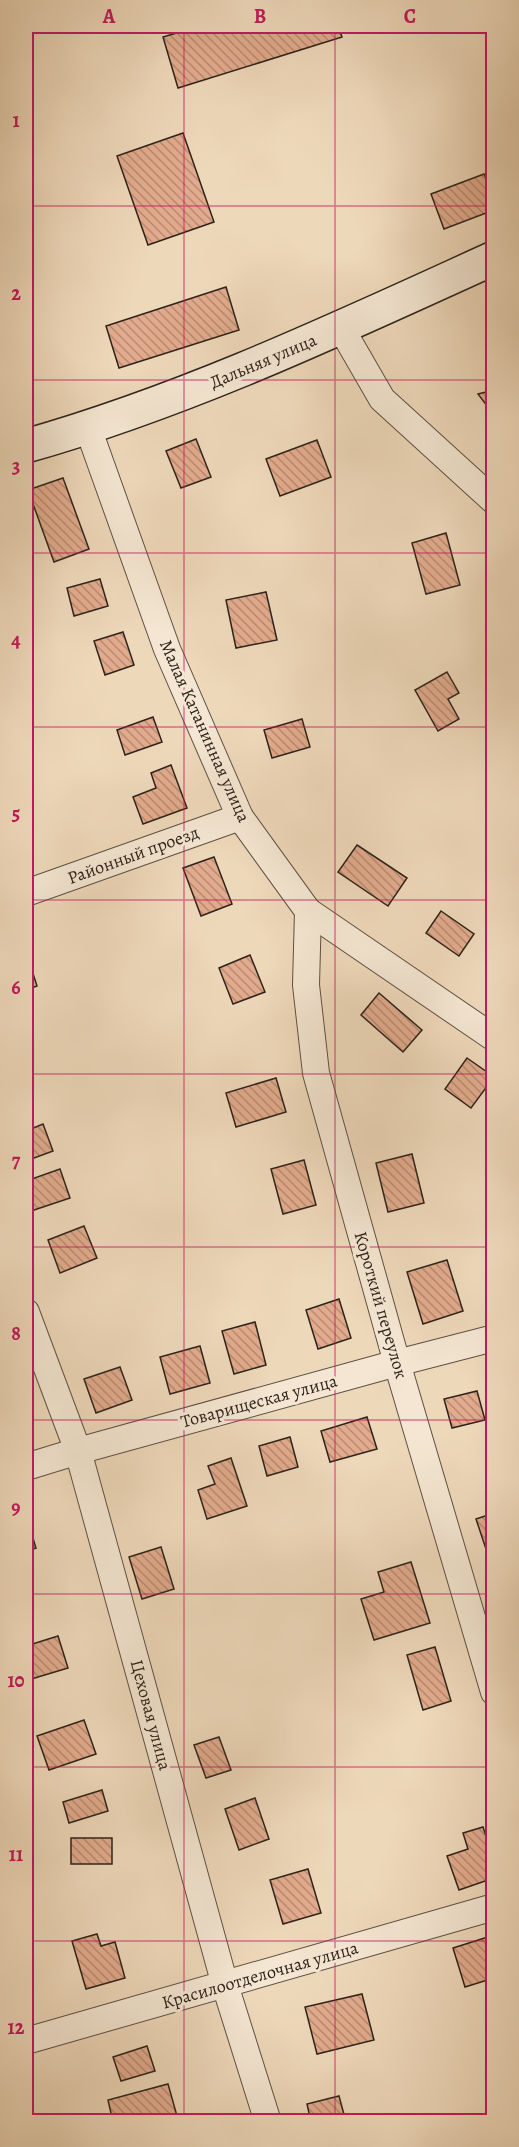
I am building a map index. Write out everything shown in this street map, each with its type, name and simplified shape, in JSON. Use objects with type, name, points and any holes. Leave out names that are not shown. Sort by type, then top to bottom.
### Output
[{"type":"street","name":"Дальняя улица","points":[[26,446],[88,428],[214,382],[341,328],[494,258]]},
{"type":"street","points":[[341,328],[382,399],[494,501]]},
{"type":"street","name":"Малая Катанинная улица","points":[[88,428],[168,649],[240,817],[308,911],[494,1038]]},
{"type":"street","name":"Районный проезд","points":[[26,894],[240,817]]},
{"type":"street","name":"Короткий переулок","points":[[308,911],[306,985],[316,1073],[396,1363],[494,1692]]},
{"type":"street","name":"Цеховая улица","points":[[26,1312],[78,1450],[225,1985],[268,2121]]},
{"type":"street","name":"Товарищеская улица","points":[[26,1467],[78,1450],[494,1338]]},
{"type":"street","name":"Красилоотделочная улица","points":[[26,2041],[494,1907]]},
{"type":"building","points":[[200,26],[338,26],[342,37],[178,88],[163,37]]},
{"type":"building","points":[[183,133],[214,222],[148,245],[117,156]]},
{"type":"building","points":[[484,174],[494,198],[494,210],[444,229],[431,194]]},
{"type":"building","points":[[226,287],[239,330],[119,368],[106,326]]},
{"type":"building","points":[[494,390],[494,415],[478,394]]},
{"type":"building","points":[[196,439],[211,477],[181,488],[166,451]]},
{"type":"building","points":[[317,440],[331,477],[280,496],[266,459]]},
{"type":"building","points":[[63,478],[89,549],[54,562],[28,490]]},
{"type":"building","points":[[446,533],[460,585],[426,594],[412,543]]},
{"type":"building","points":[[100,579],[108,606],[74,616],[67,588]]},
{"type":"building","points":[[266,592],[277,640],[236,648],[226,600]]},
{"type":"building","points":[[123,632],[134,665],[105,675],[94,641]]},
{"type":"building","points":[[447,672],[459,693],[448,699],[459,719],[438,731],[415,690]]},
{"type":"building","points":[[153,717],[162,742],[125,755],[117,730]]},
{"type":"building","points":[[302,719],[310,747],[272,758],[264,730]]},
{"type":"building","points":[[171,765],[187,808],[143,824],[133,797],[156,788],[151,773]]},
{"type":"building","points":[[357,845],[407,878],[388,906],[338,872]]},
{"type":"building","points":[[214,857],[232,904],[201,916],[183,868]]},
{"type":"building","points":[[441,911],[474,934],[459,956],[426,933]]},
{"type":"building","points":[[250,955],[265,992],[233,1004],[219,968]]},
{"type":"building","points":[[31,967],[37,986],[26,990],[26,969]]},
{"type":"building","points":[[379,993],[422,1030],[403,1052],[361,1015]]},
{"type":"building","points":[[467,1058],[494,1077],[471,1108],[445,1089]]},
{"type":"building","points":[[276,1078],[286,1112],[236,1127],[226,1093]]},
{"type":"building","points":[[43,1124],[53,1151],[26,1161],[26,1131]]},
{"type":"building","points":[[412,1154],[424,1203],[388,1212],[376,1163]]},
{"type":"building","points":[[304,1160],[316,1205],[283,1214],[271,1169]]},
{"type":"building","points":[[60,1169],[70,1198],[31,1211],[26,1196],[26,1181]]},
{"type":"building","points":[[84,1226],[97,1258],[60,1273],[48,1240]]},
{"type":"building","points":[[494,1258],[494,1289],[486,1260]]},
{"type":"building","points":[[447,1260],[463,1311],[423,1324],[407,1272]]},
{"type":"building","points":[[339,1299],[351,1338],[318,1349],[306,1310]]},
{"type":"building","points":[[255,1322],[266,1365],[234,1374],[222,1331]]},
{"type":"building","points":[[200,1346],[210,1383],[170,1394],[160,1357]]},
{"type":"building","points":[[120,1367],[132,1400],[96,1413],[84,1379]]},
{"type":"building","points":[[477,1391],[485,1420],[452,1428],[444,1399]]},
{"type":"building","points":[[367,1417],[377,1449],[330,1462],[321,1431]]},
{"type":"building","points":[[290,1437],[298,1467],[267,1476],[259,1446]]},
{"type":"building","points":[[231,1458],[247,1506],[207,1519],[198,1490],[215,1484],[208,1466]]},
{"type":"building","points":[[494,1513],[494,1563],[491,1564],[476,1519]]},
{"type":"building","points":[[26,1515],[36,1548],[26,1552]]},
{"type":"building","points":[[161,1547],[174,1589],[142,1599],[129,1557]]},
{"type":"building","points":[[411,1562],[430,1623],[374,1640],[361,1599],[384,1592],[378,1572]]},
{"type":"building","points":[[58,1636],[68,1668],[28,1680],[26,1646]]},
{"type":"building","points":[[435,1647],[451,1701],[423,1710],[407,1655]]},
{"type":"building","points":[[84,1720],[96,1754],[49,1770],[37,1736]]},
{"type":"building","points":[[219,1737],[231,1770],[206,1778],[194,1745]]},
{"type":"building","points":[[102,1790],[108,1811],[69,1823],[63,1802]]},
{"type":"building","points":[[255,1798],[269,1839],[239,1850],[225,1809]]},
{"type":"building","points":[[483,1827],[494,1860],[494,1878],[459,1890],[447,1856],[468,1849],[463,1833]]},
{"type":"building","points":[[71,1838],[112,1838],[112,1864],[71,1864]]},
{"type":"building","points":[[308,1869],[321,1913],[283,1924],[270,1880]]},
{"type":"building","points":[[97,1934],[101,1946],[115,1942],[125,1978],[86,1989],[72,1941]]},
{"type":"building","points":[[491,1936],[494,1945],[494,1978],[465,1987],[453,1948]]},
{"type":"building","points":[[362,1994],[374,2040],[317,2054],[305,2007]]},
{"type":"building","points":[[147,2046],[155,2071],[121,2081],[113,2057]]},
{"type":"building","points":[[168,2084],[177,2116],[160,2122],[113,2122],[108,2100]]},
{"type":"building","points":[[339,2096],[346,2122],[311,2122],[307,2104]]}]
